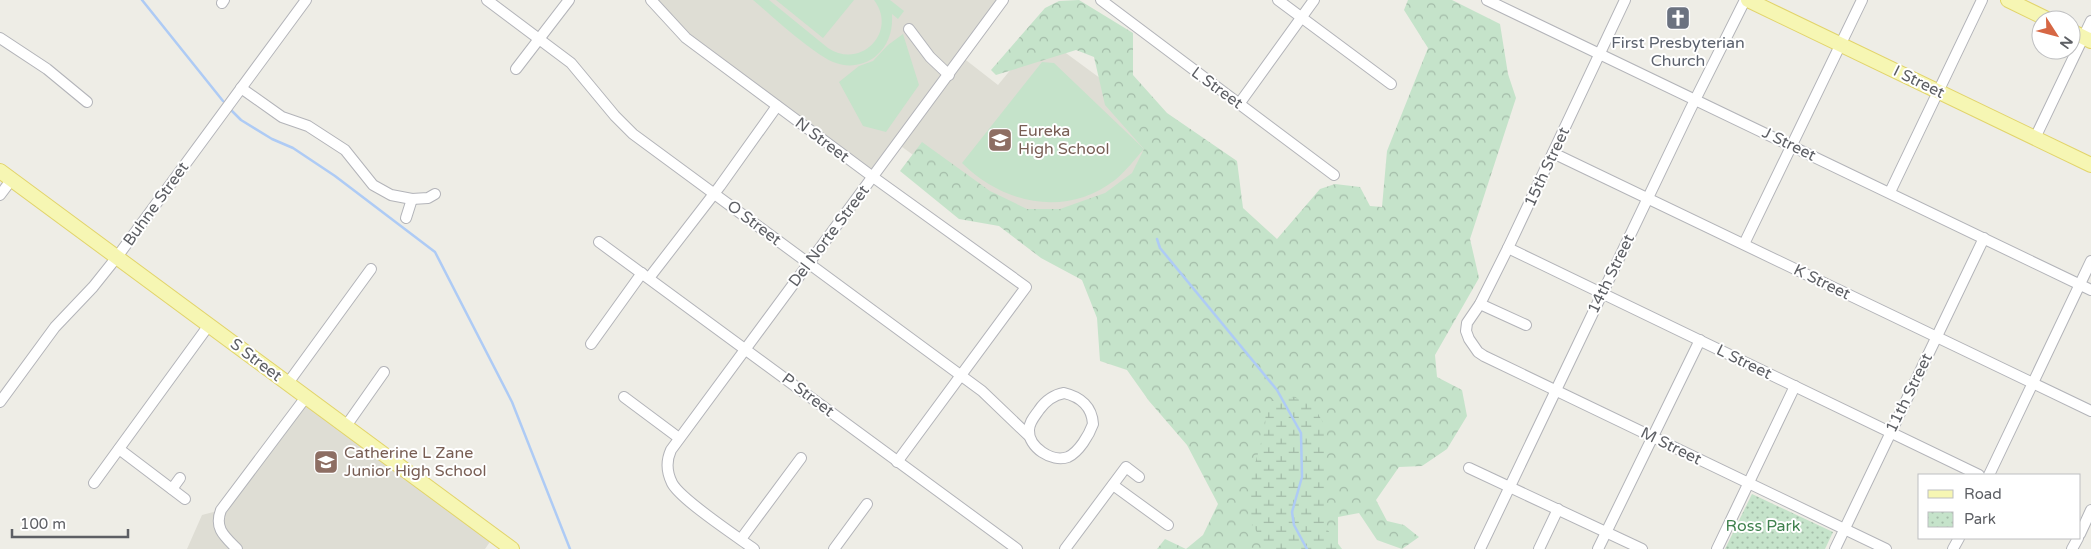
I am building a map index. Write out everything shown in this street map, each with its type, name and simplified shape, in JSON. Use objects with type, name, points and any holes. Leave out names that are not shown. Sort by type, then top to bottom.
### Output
[{"type":"main road","name":"I Street","points":[[1747,0],[2091,164]]},
{"type":"main road","points":[[2008,0],[2031,11]]},
{"type":"main road","name":"S Street","points":[[0,171],[512,549]]},
{"type":"street","name":"Buhne Street","points":[[0,402],[55,327],[93,287],[117,257],[306,0]]},
{"type":"street","name":"O Street","points":[[487,0],[540,39],[576,69],[628,129],[808,264],[962,376],[1002,408],[1029,436]]},
{"type":"street","points":[[516,69],[570,0]]},
{"type":"street","name":"N Street","points":[[651,0],[686,38],[873,178],[1026,287],[962,376]]},
{"type":"street","name":"Del Norte Street","points":[[741,539],[684,497],[672,484],[669,476],[668,457],[679,438],[1004,0]]},
{"type":"street","name":"L Street","points":[[1101,0],[1334,175]]},
{"type":"street","points":[[1278,0],[1392,84]]},
{"type":"street","points":[[1239,104],[1314,0]]},
{"type":"street","name":"J Street","points":[[1487,0],[1506,4],[1600,55],[1890,192],[2091,290]]},
{"type":"street","name":"15th Street","points":[[1466,331],[1470,316],[1480,304],[1508,248],[1625,0]]},
{"type":"street","name":"14th Street","points":[[1480,549],[1695,99],[1747,0]]},
{"type":"street","points":[[1744,244],[1862,0]]},
{"type":"street","points":[[1890,192],[1982,0]]},
{"type":"street","points":[[2035,138],[2082,36],[2091,21]]},
{"type":"street","points":[[909,29],[930,57],[949,75]]},
{"type":"street","points":[[0,38],[46,69],[87,102]]},
{"type":"street","points":[[241,88],[282,117],[308,126],[345,150],[373,185],[391,195],[428,198],[436,194]]},
{"type":"street","points":[[591,344],[715,194],[776,106]]},
{"type":"street","name":"K Street","points":[[1553,153],[2091,411]]},
{"type":"street","points":[[0,195],[12,179]]},
{"type":"street","points":[[406,218],[412,198]]},
{"type":"street","name":"11th Street","points":[[1835,549],[1984,238]]},
{"type":"street","name":"P Street","points":[[599,242],[1017,549]]},
{"type":"street","name":"L Street","points":[[1508,248],[1977,474]]},
{"type":"street","points":[[1989,474],[2091,261]]},
{"type":"street","points":[[288,383],[371,269]]},
{"type":"street","points":[[1480,304],[1526,325]]},
{"type":"street","points":[[94,483],[209,325]]},
{"type":"street","name":"M Street","points":[[1466,331],[1473,346],[1484,356],[1886,549]]},
{"type":"street","points":[[1598,549],[1700,340]]},
{"type":"street","points":[[346,426],[384,372]]},
{"type":"street","points":[[897,462],[962,376]]},
{"type":"street","points":[[1717,549],[1794,386]]},
{"type":"street","points":[[1057,394],[1074,396],[1086,404],[1091,412],[1093,424],[1091,429],[1081,444],[1067,458],[1054,458],[1042,452],[1029,436],[1029,429],[1033,419],[1044,403],[1057,394]]},
{"type":"street","points":[[237,549],[218,529],[217,519],[221,510],[306,397]]},
{"type":"street","points":[[624,397],[679,438]]},
{"type":"street","points":[[118,449],[185,499]]},
{"type":"street","points":[[754,549],[741,539],[802,458]]},
{"type":"street","points":[[1065,549],[1126,467],[1139,477]]},
{"type":"street","points":[[1469,468],[1642,549]]},
{"type":"street","points":[[172,489],[180,478]]},
{"type":"street","points":[[1113,485],[1168,525]]},
{"type":"street","points":[[834,549],[868,504]]},
{"type":"street","points":[[1539,549],[1558,509]]},
{"type":"street","points":[[2084,528],[2091,510]]},
{"type":"shaded area","name":"Eureka High School","points":[[651,0],[1003,0],[962,57],[998,85],[1040,34],[1180,137],[1079,275],[898,144],[873,177],[686,38]]},
{"type":"shaded area","name":"Catherine L Zane Junior High School","points":[[306,397],[494,536],[485,549],[187,549],[202,515],[221,510]]},
{"type":"green space","points":[[753,0],[769,0],[828,48],[840,54],[852,54],[863,51],[879,35],[882,24],[880,12],[874,0],[890,0],[904,11],[898,19],[892,14],[892,26],[889,37],[884,47],[876,56],[862,63],[846,65],[836,63],[817,53]]},
{"type":"green space","points":[[776,0],[854,0],[823,38]]},
{"type":"green space","points":[[1079,0],[1133,33],[1133,75],[1167,113],[1237,161],[1243,208],[1277,239],[1320,189],[1335,184],[1360,187],[1370,206],[1382,207],[1387,151],[1428,48],[1404,10],[1408,0],[1452,0],[1500,24],[1508,74],[1516,98],[1470,239],[1479,278],[1435,355],[1437,377],[1462,390],[1467,416],[1447,449],[1422,466],[1399,467],[1376,500],[1387,521],[1404,525],[1419,537],[1402,549],[1377,540],[1359,513],[1338,517],[1338,549],[1186,549],[1203,535],[1218,504],[1187,445],[1149,401],[1127,370],[1100,361],[1097,318],[1082,280],[1041,258],[999,226],[959,219],[900,171],[922,142],[990,191],[1027,209],[1060,209],[1105,193],[1132,173],[1144,149],[1105,105],[1094,57],[1076,50],[996,75],[991,70],[1045,8],[1059,1]]},
{"type":"green space","points":[[903,34],[919,85],[886,132],[863,126],[839,82],[859,66],[873,61],[888,45]]},
{"type":"green space","points":[[1042,62],[1054,63],[1144,149],[1115,180],[1096,192],[1076,199],[1056,202],[1036,201],[1016,196],[996,188],[978,177],[962,163]]},
{"type":"green space","points":[[1280,395],[1296,398],[1314,407],[1324,424],[1326,482],[1324,512],[1327,529],[1342,549],[1267,549],[1252,524],[1250,498],[1252,474],[1265,429],[1266,406]]},
{"type":"green space","name":"Ross Park","points":[[1752,494],[1833,532],[1825,549],[1725,549]]},
{"type":"green space","points":[[1165,539],[1186,549],[1157,549]]},
{"type":"waterway","points":[[142,0],[223,101]]},
{"type":"waterway","points":[[230,109],[241,120],[272,139],[293,148],[335,176],[435,252],[512,402],[570,549]]},
{"type":"waterway","points":[[1157,239],[1160,248],[1277,390],[1301,433],[1302,477],[1292,512],[1294,525],[1307,549]]},
{"type":"place","name":"First Presbyterian Church","points":[[1678,18]]},
{"type":"place","name":"Eureka High School","points":[[1000,140]]},
{"type":"place","name":"Catherine L Zane Junior High School","points":[[326,462]]}]
